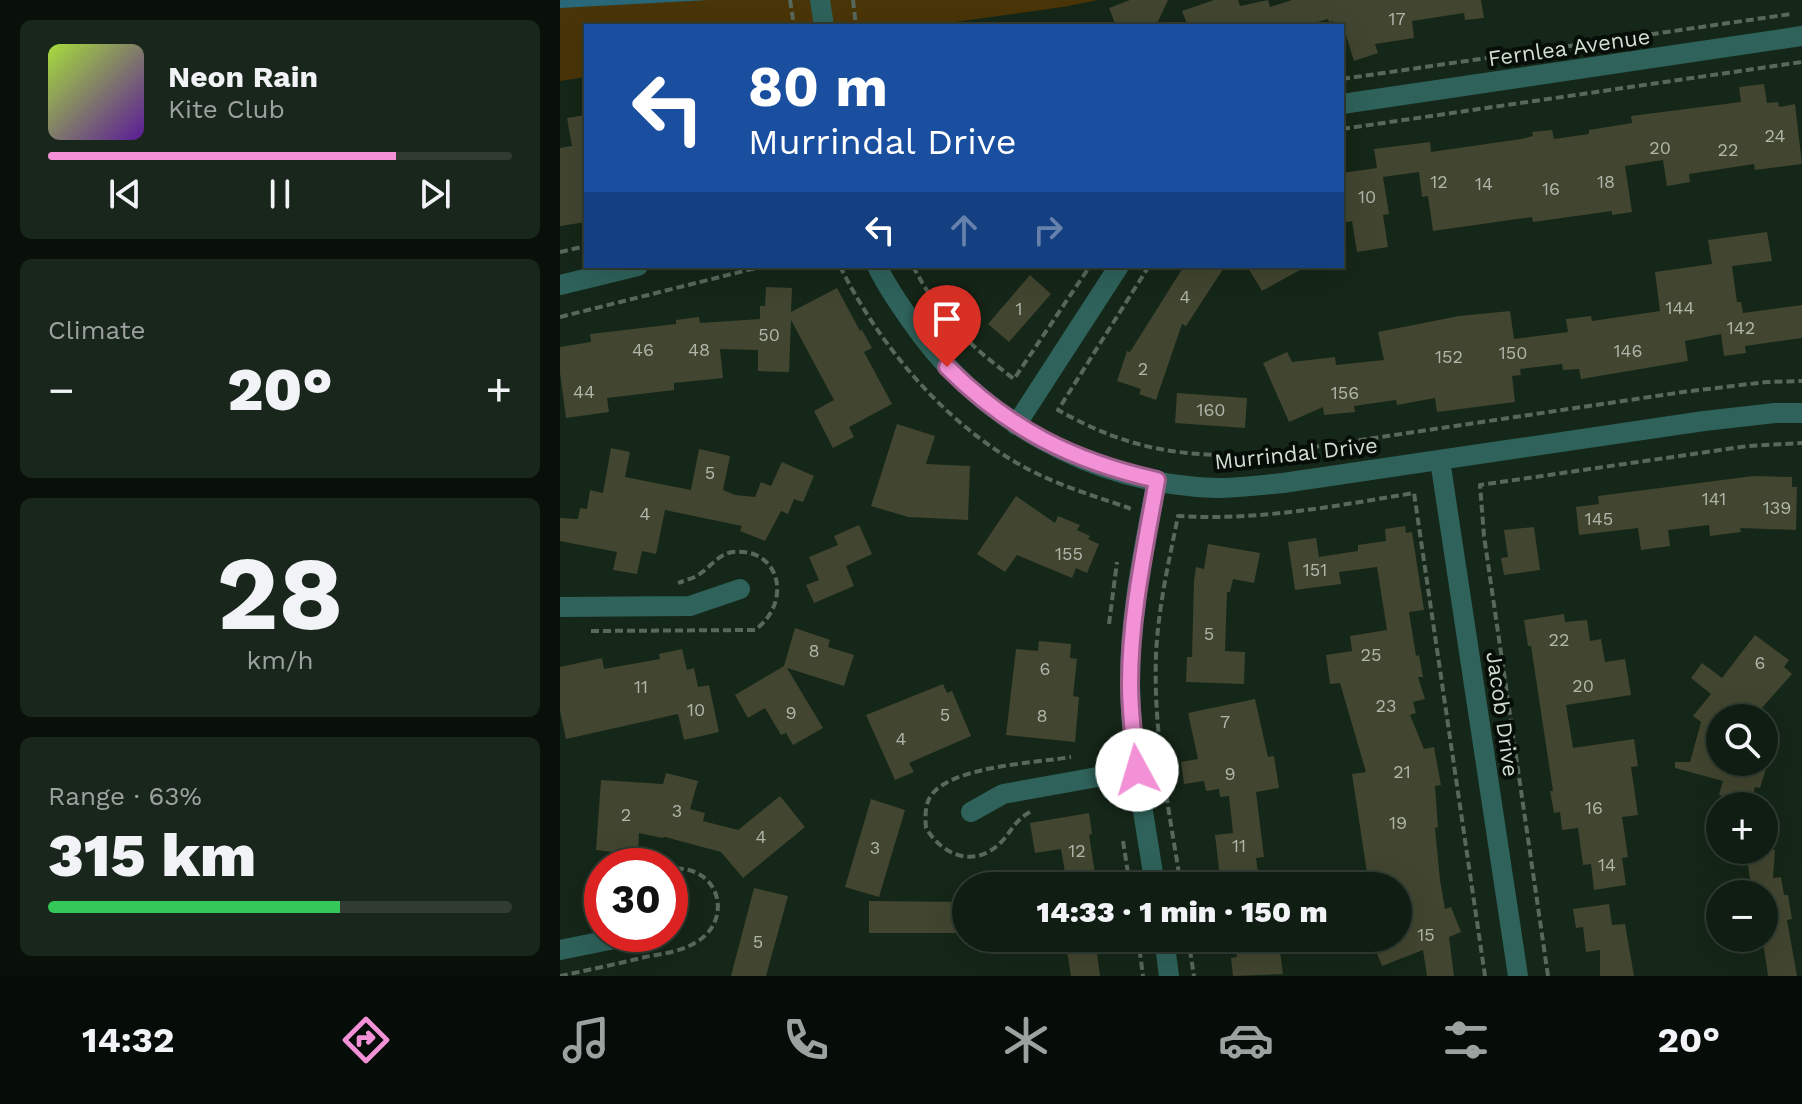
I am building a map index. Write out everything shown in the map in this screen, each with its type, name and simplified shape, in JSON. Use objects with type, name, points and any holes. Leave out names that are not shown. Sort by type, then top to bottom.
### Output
[{"type":"street","points":[[820,0],[824,24]]},
{"type":"street","name":"Fernlea Avenue","points":[[1344,104],[1802,36]]},
{"type":"street","points":[[560,285],[630,268]]},
{"type":"street","name":"Murrindal Drive","points":[[878,268],[926,345],[967,387],[1016,425],[1088,462],[1157,480],[1217,488],[1246,487],[1739,417],[1802,413]]},
{"type":"street","points":[[1016,425],[1118,268]]},
{"type":"street","name":"Jacob Drive","points":[[1440,460],[1518,976]]},
{"type":"street","points":[[1153,872],[1131,714],[1131,660],[1138,582],[1157,480]]},
{"type":"street","points":[[560,607],[690,606],[740,589]]},
{"type":"street","points":[[971,812],[1003,794],[1137,770]]},
{"type":"street","points":[[560,950],[584,945]]},
{"type":"street","points":[[1166,952],[1169,976]]},
{"type":"path","points":[[790,0],[794,24]]},
{"type":"path","points":[[853,0],[856,24]]},
{"type":"path","points":[[1344,79],[1802,12]]},
{"type":"path","points":[[1344,129],[1802,62]]},
{"type":"path","points":[[560,252],[584,246]]},
{"type":"path","points":[[560,317],[756,268]]},
{"type":"path","points":[[914,268],[947,319],[974,349],[1014,379],[1089,268]]},
{"type":"path","points":[[1148,268],[1058,410],[1092,430],[1177,454],[1267,454],[1683,392],[1802,381]]},
{"type":"path","points":[[1548,976],[1484,536],[1480,485],[1748,446],[1802,443]]},
{"type":"path","points":[[1179,872],[1156,694],[1159,622],[1178,516],[1224,519],[1275,515],[1414,493],[1485,976]]},
{"type":"path","points":[[1140,952],[1143,976]]},
{"type":"path","points":[[1190,952],[1194,976]]},
{"type":"shaded area","points":[[560,0],[1098,0],[941,24],[584,24],[584,77],[560,81]]},
{"type":"water","points":[[560,0],[709,0],[560,8]]},
{"type":"building","points":[[1130,0],[1168,0],[1157,24],[1115,24],[1109,8]]},
{"type":"building","points":[[1214,0],[1238,0],[1240,6],[1268,0],[1270,7],[1292,0],[1481,0],[1484,18],[1465,20],[1464,13],[1412,21],[1414,38],[1375,44],[1378,53],[1354,61],[1344,36],[1344,24],[1334,24],[1328,19],[1311,24],[1187,24],[1182,11]]},
{"type":"building","points":[[1764,84],[1767,103],[1778,102],[1779,107],[1795,104],[1802,164],[1755,170],[1754,164],[1689,174],[1690,182],[1667,186],[1663,160],[1625,166],[1632,212],[1612,215],[1612,211],[1533,222],[1532,217],[1433,231],[1428,196],[1422,197],[1419,172],[1383,177],[1389,214],[1383,215],[1388,247],[1357,252],[1352,221],[1344,223],[1344,173],[1377,168],[1374,149],[1430,142],[1431,152],[1521,139],[1533,136],[1532,132],[1552,130],[1554,139],[1589,134],[1589,130],[1632,123],[1631,116],[1741,102],[1739,87]]},
{"type":"building","points":[[584,115],[584,222],[560,226],[560,148],[572,146],[567,118]]},
{"type":"building","points":[[1767,232],[1772,261],[1732,266],[1737,302],[1741,302],[1743,313],[1802,305],[1802,338],[1745,346],[1746,353],[1724,356],[1721,334],[1685,341],[1688,361],[1581,379],[1579,369],[1563,370],[1562,364],[1520,369],[1521,375],[1512,376],[1515,402],[1437,412],[1435,398],[1397,405],[1396,400],[1354,406],[1355,412],[1324,415],[1323,407],[1289,422],[1263,363],[1287,352],[1292,362],[1335,357],[1336,365],[1384,360],[1378,332],[1459,316],[1510,311],[1514,339],[1568,332],[1566,319],[1591,316],[1592,321],[1660,311],[1655,272],[1712,264],[1708,240]]},
{"type":"building","points":[[1183,268],[1224,268],[1186,326],[1182,324],[1156,400],[1139,394],[1141,389],[1117,381],[1127,351],[1130,352]]},
{"type":"building","points":[[1248,268],[1303,268],[1262,291]]},
{"type":"building","points":[[1030,275],[1051,294],[1009,342],[988,324]]},
{"type":"building","points":[[766,287],[792,288],[791,312],[837,288],[862,330],[872,348],[864,352],[892,404],[849,427],[854,437],[833,448],[814,411],[834,400],[791,320],[789,372],[758,371],[758,350],[720,349],[723,378],[674,383],[674,390],[607,398],[609,412],[566,418],[560,347],[591,342],[590,334],[676,324],[676,320],[699,317],[700,323],[760,319],[760,306],[765,306]]},
{"type":"building","points":[[1177,393],[1247,398],[1245,428],[1175,423]]},
{"type":"building","points":[[897,424],[935,436],[926,464],[970,466],[968,520],[908,517],[871,506]]},
{"type":"building","points":[[611,448],[630,452],[625,477],[691,490],[699,449],[730,456],[723,490],[735,495],[755,497],[761,482],[771,486],[782,462],[814,476],[803,502],[794,499],[788,514],[781,511],[765,541],[740,531],[742,526],[665,510],[656,554],[642,551],[637,574],[613,570],[617,552],[560,541],[560,518],[578,519],[580,508],[587,509],[590,490],[603,493]]},
{"type":"building","points":[[1753,476],[1792,477],[1792,487],[1797,487],[1796,530],[1740,528],[1741,532],[1710,536],[1709,525],[1668,530],[1670,546],[1641,550],[1638,528],[1579,535],[1576,507],[1599,504],[1598,496]]},
{"type":"building","points":[[1016,496],[1055,523],[1058,516],[1080,525],[1077,530],[1099,544],[1087,573],[1076,568],[1072,578],[1017,555],[1005,572],[977,554]]},
{"type":"building","points":[[859,525],[872,554],[846,566],[854,586],[814,603],[806,585],[819,580],[809,557],[838,545],[834,536]]},
{"type":"building","points":[[1405,526],[1406,533],[1412,532],[1424,610],[1409,612],[1416,656],[1419,655],[1423,677],[1418,677],[1425,699],[1413,702],[1416,713],[1410,715],[1424,749],[1434,747],[1441,785],[1435,786],[1440,880],[1445,909],[1451,907],[1461,932],[1449,937],[1454,976],[1427,976],[1423,950],[1382,966],[1376,952],[1412,952],[1412,872],[1367,872],[1352,774],[1366,772],[1340,683],[1330,684],[1326,655],[1352,651],[1350,636],[1387,630],[1377,567],[1339,572],[1341,584],[1295,590],[1288,542],[1316,538],[1319,557],[1358,551],[1358,545],[1386,541],[1385,529]]},
{"type":"building","points":[[1534,527],[1540,570],[1504,575],[1501,558],[1508,557],[1504,530]]},
{"type":"building","points":[[1208,544],[1260,553],[1254,583],[1233,579],[1230,592],[1227,592],[1225,651],[1245,652],[1244,684],[1186,682],[1187,657],[1192,657],[1196,567],[1204,569]]},
{"type":"building","points":[[1564,614],[1565,622],[1587,620],[1590,641],[1601,639],[1605,662],[1625,659],[1631,695],[1566,705],[1573,748],[1634,739],[1638,766],[1631,767],[1638,815],[1622,817],[1628,857],[1622,858],[1626,885],[1594,890],[1591,864],[1583,865],[1578,828],[1562,830],[1560,812],[1554,813],[1531,646],[1528,646],[1524,620]]},
{"type":"building","points":[[795,628],[830,640],[828,647],[854,655],[844,686],[787,668],[823,728],[793,745],[786,733],[781,735],[765,708],[748,718],[735,695],[784,666]]},
{"type":"building","points":[[1755,635],[1789,660],[1784,667],[1792,674],[1765,704],[1706,704],[1706,776],[1764,776],[1760,788],[1755,787],[1754,792],[1720,792],[1723,781],[1675,768],[1675,762],[1690,762],[1701,722],[1693,716],[1711,694],[1691,678],[1702,663],[1722,678]]},
{"type":"building","points":[[1039,641],[1071,644],[1070,658],[1077,659],[1073,696],[1079,697],[1075,742],[1006,735],[1016,649],[1038,651]]},
{"type":"building","points":[[682,649],[687,670],[694,668],[698,687],[709,685],[719,732],[684,740],[678,714],[566,739],[560,711],[560,667],[602,658],[604,669],[660,659],[659,654]]},
{"type":"building","points":[[943,684],[947,693],[952,691],[971,736],[909,763],[914,772],[895,780],[866,715]]},
{"type":"building","points":[[1255,699],[1268,757],[1274,756],[1279,788],[1256,792],[1264,857],[1256,858],[1258,872],[1219,872],[1215,835],[1233,833],[1229,796],[1220,797],[1219,789],[1206,791],[1204,781],[1184,784],[1181,762],[1198,759],[1188,713]]},
{"type":"building","points":[[666,773],[698,781],[690,809],[705,813],[703,821],[738,830],[780,796],[805,827],[743,878],[721,852],[665,837],[639,833],[638,848],[596,848],[601,780],[663,784]]},
{"type":"building","points":[[871,799],[905,810],[879,897],[845,887]]},
{"type":"building","points":[[1089,813],[1095,872],[1065,872],[1061,849],[1035,853],[1030,823]]},
{"type":"building","points":[[1748,864],[1774,864],[1773,878],[1781,877],[1792,919],[1787,920],[1797,976],[1768,976],[1765,952],[1778,952],[1778,880],[1750,880]]},
{"type":"building","points":[[754,888],[788,896],[766,976],[731,976]]},
{"type":"building","points":[[869,901],[952,902],[952,933],[869,933]]},
{"type":"building","points":[[1609,904],[1612,925],[1625,924],[1634,976],[1600,976],[1600,950],[1586,952],[1583,927],[1576,928],[1573,909]]},
{"type":"building","points":[[1067,952],[1097,952],[1100,976],[1071,976]]},
{"type":"building","points":[[1236,952],[1280,952],[1283,974],[1233,976],[1231,958],[1237,957]]},
{"type":"route","points":[[947,367],[991,407],[1052,446],[1088,462],[1157,480],[1138,582],[1131,660],[1131,714],[1137,770]]}]
